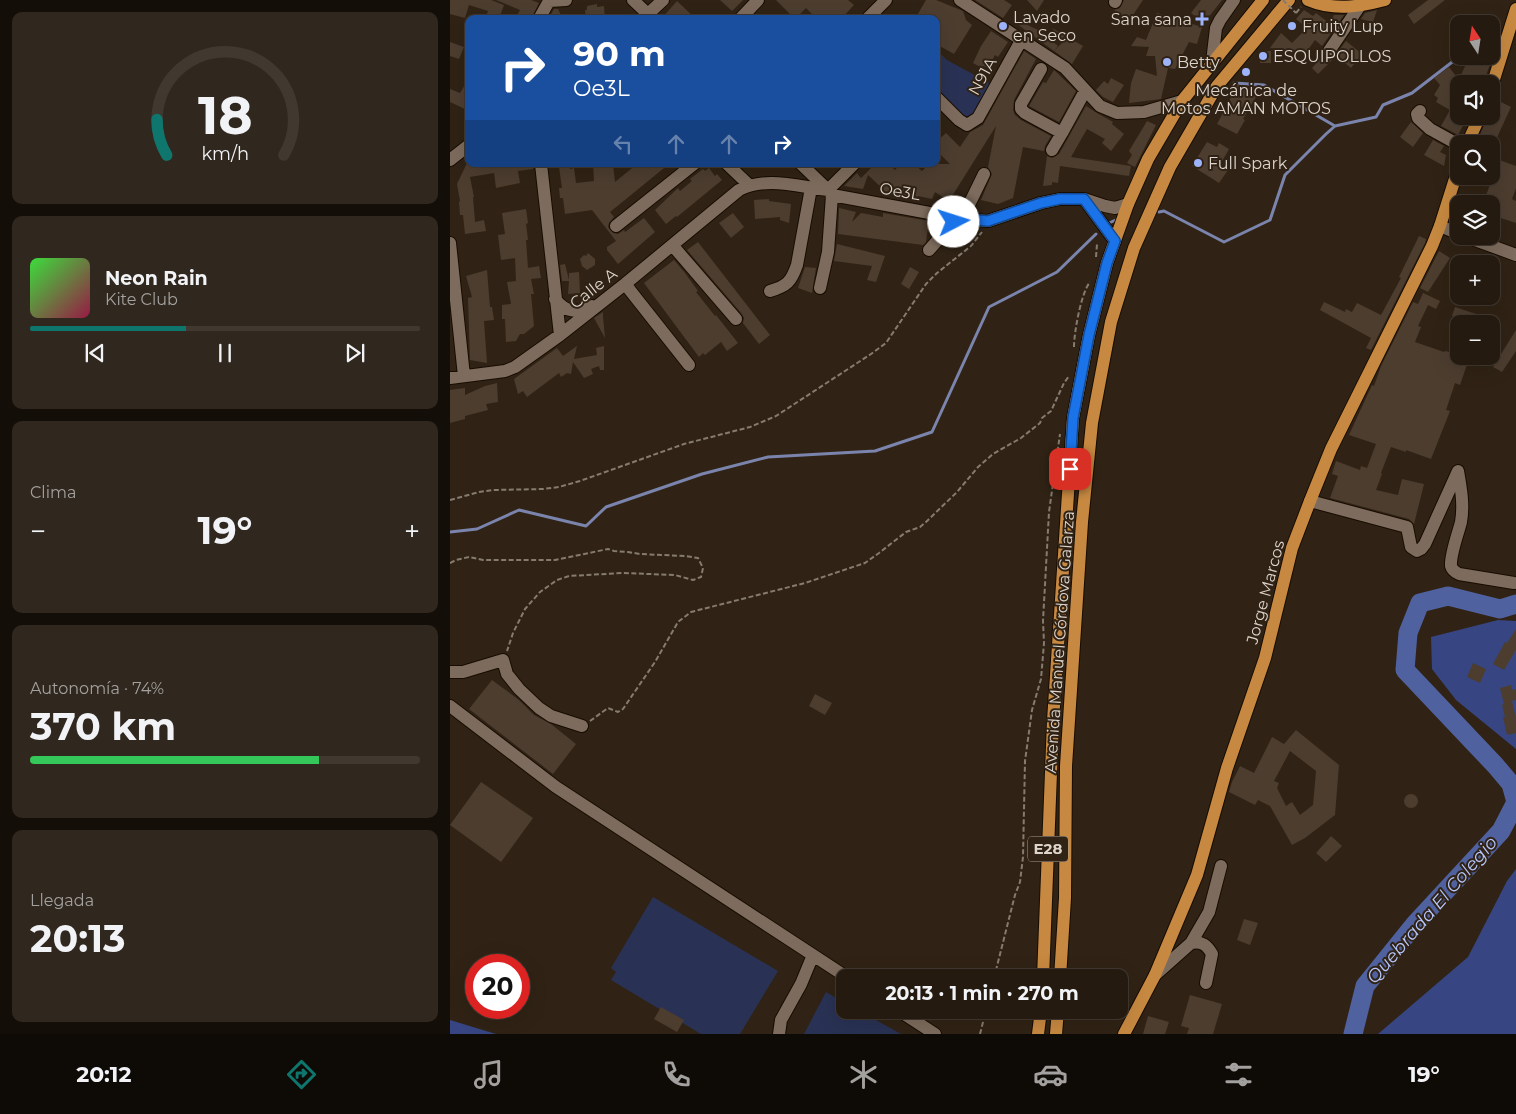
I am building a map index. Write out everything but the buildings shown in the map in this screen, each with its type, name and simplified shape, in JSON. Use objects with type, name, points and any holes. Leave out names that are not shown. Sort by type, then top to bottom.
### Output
[{"type":"main road","name":"Avenida Manuel Córdova Galarza","points":[[1043,969],[1053,721],[1073,418],[1089,335],[1107,263],[1128,204],[1148,159],[1182,101],[1263,0]]},
{"type":"main road","name":"Avenida Manuel Córdova Galarza","points":[[1060,969],[1064,898],[1066,766],[1082,522],[1092,423],[1111,322],[1134,248],[1170,167],[1217,86],[1289,0]]},
{"type":"main road","points":[[1308,0],[1327,6],[1359,7],[1384,0]]},
{"type":"main road","points":[[1496,75],[1516,9]]},
{"type":"main road","name":"Jorge Marcos","points":[[1124,1034],[1155,974],[1197,875],[1227,768],[1265,658],[1292,548],[1310,501],[1331,449],[1371,371],[1440,226],[1453,185]]},
{"type":"main road","points":[[1053,721],[1070,722]]},
{"type":"main road","points":[[1038,1034],[1040,1019]]},
{"type":"main road","points":[[1056,1034],[1057,1019]]},
{"type":"street","points":[[541,15],[549,1],[566,0]]},
{"type":"street","points":[[633,0],[649,15]]},
{"type":"street","points":[[652,15],[663,0]]},
{"type":"street","points":[[744,15],[758,0]]},
{"type":"street","points":[[870,15],[886,0]]},
{"type":"street","points":[[960,0],[1065,68],[1100,106],[1117,113],[1144,112],[1182,101]]},
{"type":"street","points":[[1212,62],[1216,28],[1234,0]]},
{"type":"street","points":[[1329,51],[1359,7]]},
{"type":"street","name":"N91A","points":[[940,101],[959,120],[967,125],[978,118],[1022,39]]},
{"type":"street","points":[[1041,70],[1021,104],[1021,110],[1062,133]]},
{"type":"street","points":[[1052,150],[1085,91]]},
{"type":"street","points":[[1420,111],[1417,114],[1418,118],[1425,125],[1450,140]]},
{"type":"street","points":[[450,160],[465,148]]},
{"type":"street","points":[[541,167],[560,335]]},
{"type":"street","points":[[616,226],[690,167]]},
{"type":"street","points":[[728,167],[744,187]]},
{"type":"street","points":[[803,167],[830,192]]},
{"type":"street","points":[[820,288],[828,252],[830,192],[851,167]]},
{"type":"street","points":[[929,250],[960,218],[984,174]]},
{"type":"street","name":"Oe3L","points":[[744,187],[770,182],[811,188],[960,218],[988,221],[1041,203],[1060,199],[1084,199],[1115,208],[1128,204]]},
{"type":"street","name":"Calle A","points":[[450,378],[505,371],[515,367],[560,335],[625,284],[744,187]]},
{"type":"street","points":[[770,291],[784,287],[793,276],[797,265],[811,188]]},
{"type":"street","points":[[1084,199],[1115,241]]},
{"type":"street","points":[[1440,226],[1450,230]]},
{"type":"street","points":[[450,243],[464,376]]},
{"type":"street","points":[[1489,245],[1516,255]]},
{"type":"street","points":[[673,246],[736,319]]},
{"type":"street","points":[[625,284],[689,365]]},
{"type":"street","points":[[555,299],[562,308],[569,311],[584,310],[599,304]]},
{"type":"street","points":[[1310,501],[1407,528],[1411,548],[1417,551],[1425,544],[1458,470],[1462,507],[1461,520],[1452,557],[1451,566],[1453,571],[1459,574],[1514,582]]},
{"type":"street","points":[[450,672],[463,672],[503,660],[507,674],[538,708],[551,716],[582,726]]},
{"type":"street","points":[[450,706],[556,787],[836,970]]},
{"type":"street","points":[[1155,974],[1191,943],[1209,912],[1221,866]]},
{"type":"street","points":[[1191,943],[1205,944],[1212,954],[1206,983]]},
{"type":"street","points":[[779,1034],[782,1020],[801,984],[813,955]]},
{"type":"street","points":[[912,1019],[935,1034]]},
{"type":"path","points":[[1282,0],[1296,13]]},
{"type":"path","points":[[450,500],[493,490],[559,487],[684,444],[750,427],[776,416],[886,343],[926,284],[971,246],[988,221]]},
{"type":"path","points":[[1096,244],[1096,258]]},
{"type":"path","points":[[1074,350],[1074,336],[1084,291],[1091,281]]},
{"type":"path","points":[[582,726],[608,708],[618,712],[623,708],[655,662],[678,622],[691,612],[805,584],[864,563],[906,532],[920,527],[957,492],[978,467],[993,454],[1021,438],[1040,423],[1042,418],[1051,411],[1064,383],[1070,376],[1069,383]]},
{"type":"path","points":[[996,969],[1020,882],[1023,857],[1024,761],[1032,710],[1041,679],[1049,512],[1060,433]]},
{"type":"path","points":[[450,563],[469,558],[483,560],[555,560],[608,549],[614,552],[698,558],[703,568],[701,577],[693,580],[675,575],[623,573],[587,574],[569,576],[557,580],[540,592],[524,609],[503,660]]},
{"type":"path","points":[[980,1034],[984,1019]]},
{"type":"shaded area","points":[[940,53],[947,60],[991,84],[984,102],[978,111],[961,117],[940,96]]},
{"type":"shaded area","points":[[1498,620],[1516,621],[1516,749],[1456,700],[1432,669],[1431,637]]},
{"type":"shaded area","points":[[1516,869],[1516,1034],[1378,1034],[1468,957],[1507,881]]},
{"type":"shaded area","points":[[653,897],[778,971],[740,1034],[701,1034],[611,980],[616,972],[611,968]]},
{"type":"shaded area","points":[[826,992],[836,998],[836,1019],[874,1019],[901,1034],[804,1034]]},
{"type":"shaded area","points":[[450,1020],[496,1034],[450,1034]]},
{"type":"waterway","points":[[1159,212],[1164,211],[1224,242],[1270,220],[1285,175],[1335,126],[1376,117],[1383,105],[1412,93],[1450,64]]},
{"type":"waterway","points":[[1234,83],[1264,85],[1335,126]]},
{"type":"waterway","points":[[1109,223],[1118,219]]},
{"type":"waterway","points":[[450,532],[477,529],[519,510],[586,526],[606,507],[702,474],[768,457],[875,451],[932,432],[989,307],[1057,272],[1096,234]]},
{"type":"waterway","name":"Quebrada El Colegio","points":[[1353,1034],[1365,986],[1415,924],[1501,831],[1516,802],[1511,784],[1405,670],[1408,633],[1420,603],[1448,596],[1500,609],[1516,604]]},
{"type":"place","name":"Sana sana","points":[[1202,19]]},
{"type":"place","name":"Lavado en Seco","points":[[1003,26]]},
{"type":"place","name":"Fruity Lup","points":[[1292,26]]},
{"type":"place","name":"ESQUIPOLLOS","points":[[1263,56]]},
{"type":"place","name":"Betty","points":[[1167,62]]},
{"type":"place","name":"Mecánica de Motos AMAN MOTOS","points":[[1246,72]]},
{"type":"place","name":"Full Spark","points":[[1198,163]]},
{"type":"route","points":[[954,222],[957,218],[988,221],[1041,203],[1060,199],[1084,199],[1115,241],[1107,263],[1089,335],[1073,418],[1070,469]]}]
